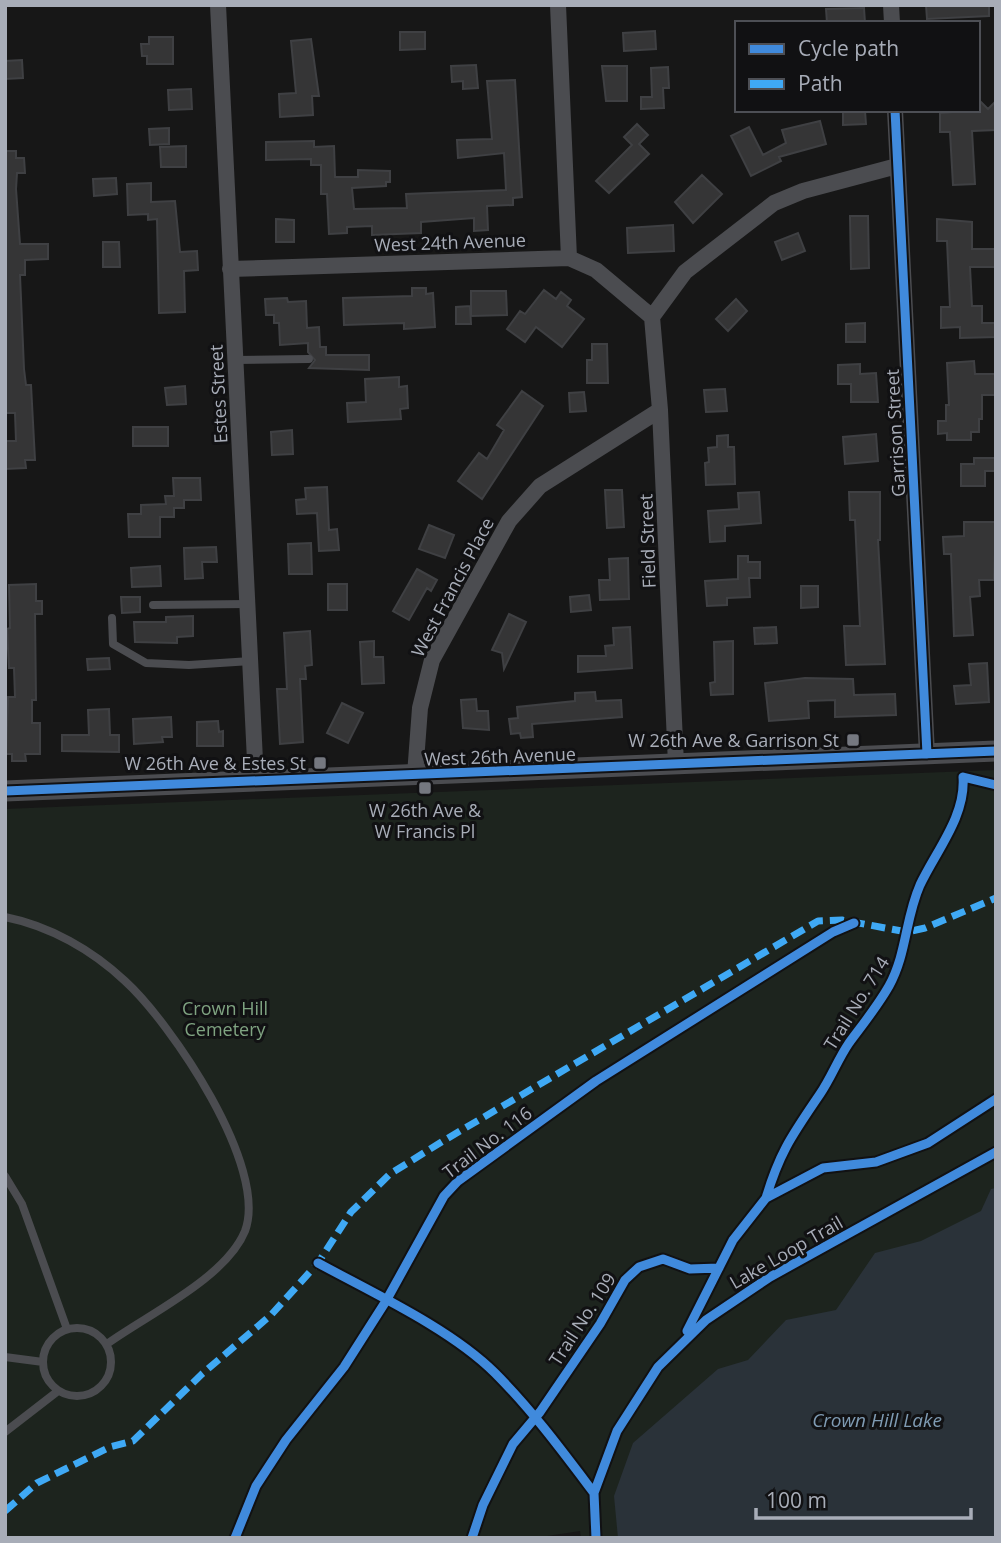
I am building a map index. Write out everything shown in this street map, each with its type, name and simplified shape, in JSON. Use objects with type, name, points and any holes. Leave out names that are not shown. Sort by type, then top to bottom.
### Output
[{"type":"street","name":"Estes Street","points":[[219,5],[257,781]]},
{"type":"street","points":[[558,5],[569,258]]},
{"type":"street","name":"Garrison Street","points":[[895,112],[928,754]]},
{"type":"street","points":[[652,317],[685,272],[775,203],[803,191],[897,166]]},
{"type":"street","name":"West 24th Avenue","points":[[230,269],[569,258],[596,270],[652,317]]},
{"type":"street","name":"Field Street","points":[[652,317],[660,410],[676,764]]},
{"type":"street","name":"West Francis Place","points":[[415,775],[420,708],[432,660],[509,521],[540,486],[660,410]]},
{"type":"street","name":"West 26th Avenue","points":[[5,792],[996,751]]},
{"type":"lane","points":[[235,360],[309,359]]},
{"type":"lane","points":[[153,605],[248,604]]},
{"type":"lane","points":[[112,618],[113,644],[146,663],[189,665],[251,662]]},
{"type":"lane","points":[[5,917],[37,925],[70,941],[99,960],[146,1001],[224,1120],[248,1195],[245,1231],[224,1261],[107,1344]]},
{"type":"lane","points":[[5,1176],[22,1205],[67,1329]]},
{"type":"lane","points":[[67,1329],[90,1330],[107,1344],[112,1367],[101,1387],[80,1397],[58,1391],[44,1373],[43,1362],[50,1342],[67,1329]]},
{"type":"lane","points":[[5,1357],[43,1362]]},
{"type":"lane","points":[[5,1432],[58,1391]]},
{"type":"green space","name":"Crown Hill Cemetery","points":[[996,770],[996,1538],[581,1538],[580,1531],[534,1538],[5,1538],[5,809]]},
{"type":"water","name":"Crown Hill Lake","points":[[996,1188],[996,1538],[618,1538],[614,1496],[633,1443],[718,1369],[748,1360],[786,1320],[836,1310],[875,1253],[921,1241],[981,1211],[991,1189]]},
{"type":"building","points":[[926,5],[989,5],[989,16],[927,19]]},
{"type":"building","points":[[864,8],[865,21],[827,21],[826,9]]},
{"type":"building","points":[[655,31],[656,49],[624,51],[623,33]]},
{"type":"building","points":[[400,32],[425,32],[425,49],[400,50]]},
{"type":"building","points":[[149,37],[173,37],[173,64],[147,64],[147,56],[142,56],[141,44],[149,44]]},
{"type":"building","points":[[311,39],[319,96],[312,96],[313,115],[280,117],[279,94],[296,93],[291,41]]},
{"type":"building","points":[[22,60],[23,78],[5,79],[5,61]]},
{"type":"building","points":[[476,65],[478,88],[463,89],[463,81],[452,82],[451,66]]},
{"type":"building","points":[[602,66],[627,66],[627,101],[606,101]]},
{"type":"building","points":[[668,67],[669,88],[663,88],[664,108],[641,109],[641,97],[652,97],[651,68]]},
{"type":"building","points":[[515,80],[522,197],[513,198],[513,205],[487,206],[488,230],[474,231],[474,218],[421,222],[421,233],[372,235],[372,226],[347,227],[347,233],[329,234],[327,194],[321,194],[321,165],[311,165],[311,159],[266,160],[266,142],[314,141],[314,147],[334,146],[335,177],[358,177],[358,170],[390,171],[390,182],[386,182],[386,186],[352,188],[354,209],[407,208],[406,194],[506,190],[504,153],[458,158],[457,140],[492,139],[487,81]]},
{"type":"building","points":[[191,89],[192,109],[169,110],[168,90]]},
{"type":"building","points":[[980,101],[988,109],[996,101],[996,130],[972,131],[975,184],[953,185],[950,132],[940,132],[940,113],[980,112]]},
{"type":"building","points":[[843,112],[865,112],[866,124],[843,125]]},
{"type":"building","points":[[820,121],[826,144],[779,157],[781,161],[751,176],[731,136],[749,127],[763,155],[786,143],[782,130]]},
{"type":"building","points":[[637,124],[648,135],[639,144],[649,154],[609,193],[596,181],[632,145],[624,137]]},
{"type":"building","points":[[169,128],[169,144],[150,145],[149,129]]},
{"type":"building","points":[[186,146],[186,167],[161,167],[160,147]]},
{"type":"building","points":[[5,151],[16,151],[16,158],[24,158],[25,173],[17,173],[16,189],[20,244],[48,244],[48,259],[25,260],[25,275],[20,275],[24,369],[26,385],[31,385],[35,460],[25,460],[26,468],[5,469],[5,441],[16,441],[15,413],[5,413]]},
{"type":"building","points":[[702,175],[722,194],[693,223],[675,202]]},
{"type":"building","points":[[116,178],[117,194],[94,196],[93,179]]},
{"type":"building","points":[[151,183],[151,202],[175,201],[180,252],[197,251],[198,270],[184,271],[185,312],[159,313],[157,219],[148,220],[148,214],[128,215],[127,184]]},
{"type":"building","points":[[850,216],[868,216],[869,268],[851,269]]},
{"type":"building","points":[[276,219],[294,220],[294,242],[276,242]]},
{"type":"building","points":[[937,219],[972,222],[972,249],[996,249],[996,267],[970,267],[972,306],[982,306],[982,323],[996,323],[996,337],[960,338],[960,327],[941,328],[941,307],[950,307],[947,241],[937,241]]},
{"type":"building","points":[[673,225],[674,251],[628,253],[627,228]]},
{"type":"building","points":[[798,233],[805,251],[782,260],[775,242]]},
{"type":"building","points":[[103,242],[119,242],[120,267],[103,267]]},
{"type":"building","points":[[412,288],[426,288],[426,294],[433,293],[435,327],[404,329],[404,323],[344,325],[343,298],[412,296]]},
{"type":"building","points":[[544,290],[556,299],[561,292],[571,300],[567,306],[584,319],[562,347],[536,327],[525,342],[507,329],[520,311],[525,314]]},
{"type":"building","points":[[471,291],[506,291],[507,315],[471,316]]},
{"type":"building","points":[[287,298],[288,302],[306,301],[307,328],[319,327],[320,347],[326,347],[326,355],[369,355],[369,370],[309,368],[315,360],[308,352],[308,343],[280,345],[279,323],[274,323],[274,315],[266,315],[265,299]]},
{"type":"building","points":[[736,299],[747,311],[728,331],[716,319]]},
{"type":"building","points":[[470,306],[471,324],[456,324],[456,307]]},
{"type":"building","points":[[865,323],[865,342],[846,342],[846,324]]},
{"type":"building","points":[[592,344],[607,344],[608,383],[587,383],[587,360],[592,360]]},
{"type":"building","points":[[974,361],[975,374],[996,374],[996,395],[982,395],[979,432],[971,432],[971,440],[947,440],[947,433],[938,434],[938,421],[946,421],[946,405],[949,405],[947,363]]},
{"type":"building","points":[[860,364],[860,374],[876,373],[878,402],[851,402],[851,384],[838,384],[838,365]]},
{"type":"building","points":[[399,377],[399,387],[407,386],[408,408],[400,409],[401,419],[348,422],[347,403],[366,402],[365,379]]},
{"type":"building","points":[[185,386],[186,404],[167,405],[165,388]]},
{"type":"building","points":[[725,389],[727,411],[706,412],[704,390]]},
{"type":"building","points":[[522,391],[543,406],[482,499],[458,481],[479,453],[487,459],[504,430],[497,425]]},
{"type":"building","points":[[584,392],[586,411],[570,412],[569,393]]},
{"type":"building","points":[[133,427],[168,427],[168,446],[133,446]]},
{"type":"building","points":[[292,430],[293,454],[272,455],[271,432]]},
{"type":"building","points":[[876,434],[878,461],[845,464],[843,437]]},
{"type":"building","points":[[728,435],[728,447],[734,447],[735,484],[706,485],[705,463],[709,462],[708,448],[717,447],[717,436]]},
{"type":"building","points":[[974,458],[996,458],[996,471],[985,471],[985,486],[961,486],[961,464],[974,464]]},
{"type":"building","points":[[173,478],[200,478],[201,500],[184,500],[184,508],[174,508],[174,517],[160,517],[160,537],[129,537],[128,514],[141,514],[141,505],[166,504],[165,496],[174,496]]},
{"type":"building","points":[[327,487],[329,530],[337,529],[339,550],[319,551],[317,513],[297,514],[296,500],[306,499],[305,488]]},
{"type":"building","points":[[605,490],[622,490],[624,527],[607,528]]},
{"type":"building","points":[[759,492],[761,523],[725,526],[725,541],[710,542],[708,511],[739,509],[738,493]]},
{"type":"building","points":[[849,492],[880,492],[878,540],[885,664],[846,665],[844,626],[860,626],[855,520],[850,520]]},
{"type":"building","points":[[964,522],[996,522],[994,580],[979,580],[980,596],[970,597],[973,635],[954,636],[951,554],[944,554],[943,537],[964,536]]},
{"type":"building","points":[[429,525],[454,535],[445,558],[419,549]]},
{"type":"building","points":[[311,543],[312,574],[289,574],[288,544]]},
{"type":"building","points":[[216,547],[217,562],[202,562],[203,578],[185,579],[184,548]]},
{"type":"building","points":[[738,556],[748,556],[748,562],[760,562],[760,578],[749,578],[750,597],[727,598],[727,605],[707,606],[705,581],[738,579]]},
{"type":"building","points":[[628,558],[629,599],[600,600],[599,580],[610,580],[609,559]]},
{"type":"building","points":[[160,566],[161,586],[132,587],[131,568]]},
{"type":"building","points":[[417,569],[437,580],[431,591],[427,588],[409,620],[393,611]]},
{"type":"building","points":[[36,584],[36,601],[42,601],[42,614],[35,614],[36,700],[32,700],[32,723],[40,723],[40,754],[25,754],[26,761],[12,761],[12,754],[6,754],[8,697],[15,697],[14,668],[9,668],[9,585]]},
{"type":"building","points":[[328,584],[347,584],[347,610],[328,610]]},
{"type":"building","points":[[801,586],[818,586],[818,607],[801,608]]},
{"type":"building","points":[[589,595],[591,610],[571,612],[570,597]]},
{"type":"building","points":[[121,597],[140,597],[140,612],[122,613]]},
{"type":"building","points":[[509,614],[526,622],[504,669],[502,653],[492,650]]},
{"type":"building","points":[[193,616],[193,636],[177,637],[177,643],[135,642],[134,622],[166,622],[166,617]]},
{"type":"building","points":[[630,627],[632,668],[578,672],[578,656],[606,656],[605,646],[614,645],[613,628]]},
{"type":"building","points":[[776,627],[777,643],[755,644],[754,628]]},
{"type":"building","points":[[310,631],[312,665],[305,666],[306,679],[300,679],[303,742],[280,744],[277,689],[287,689],[284,633]]},
{"type":"building","points":[[374,641],[374,657],[383,657],[384,683],[362,684],[360,642]]},
{"type":"building","points":[[733,641],[733,694],[711,695],[710,683],[715,682],[714,642]]},
{"type":"building","points":[[109,658],[110,669],[88,670],[87,659]]},
{"type":"building","points":[[987,663],[989,702],[956,704],[954,686],[971,685],[969,664]]},
{"type":"building","points":[[805,678],[853,679],[854,695],[895,694],[896,715],[835,717],[835,700],[808,701],[809,718],[769,721],[765,683]]},
{"type":"building","points":[[595,692],[596,701],[621,700],[622,717],[532,724],[533,737],[521,738],[520,733],[511,734],[509,719],[518,718],[517,707],[575,701],[575,693]]},
{"type":"building","points":[[476,699],[477,711],[488,711],[489,730],[463,728],[461,700]]},
{"type":"building","points":[[342,703],[363,713],[348,743],[327,733]]},
{"type":"building","points":[[109,709],[110,735],[119,735],[119,752],[62,751],[62,735],[89,735],[88,710]]},
{"type":"building","points":[[171,717],[172,737],[162,737],[163,742],[134,744],[133,719]]},
{"type":"building","points":[[218,721],[219,732],[223,731],[223,746],[197,746],[197,722]]},
{"type":"marked path","points":[[5,1511],[37,1483],[110,1447],[133,1441],[202,1374],[271,1315],[318,1263],[351,1212],[390,1174],[443,1141],[818,921],[842,920],[907,932],[925,928],[996,898]]},
{"type":"cycle path","points":[[895,112],[927,754]]},
{"type":"cycle path","points":[[5,791],[996,751]]},
{"type":"cycle path","name":"Trail No. 714","points":[[766,1198],[788,1143],[824,1088],[845,1049],[880,1001],[895,974],[920,885],[949,833],[960,806],[963,777],[996,785]]},
{"type":"cycle path","name":"Trail No. 116","points":[[235,1538],[256,1486],[286,1440],[344,1367],[386,1301],[444,1196],[458,1181],[596,1081],[833,932],[854,923]]},
{"type":"cycle path","name":"Lake Loop Trail","points":[[687,1331],[733,1240],[766,1198],[823,1168],[876,1162],[928,1143],[996,1099]]},
{"type":"cycle path","name":"Lake Loop Trail","points":[[596,1538],[594,1493],[617,1431],[658,1367],[706,1320],[770,1277],[996,1152]]},
{"type":"cycle path","name":"Lake Loop Trail","points":[[472,1538],[483,1505],[513,1444],[540,1412],[600,1324],[625,1280],[639,1267],[663,1259],[690,1269],[719,1268]]},
{"type":"cycle path","points":[[318,1263],[411,1313],[457,1341],[477,1357],[547,1431],[594,1493]]},
{"type":"place","name":"W 26th Ave & Garrison St","points":[[853,740]]},
{"type":"place","name":"W 26th Ave & Estes St","points":[[320,763]]},
{"type":"place","name":"W 26th Ave & W Francis Pl","points":[[425,788]]}]
